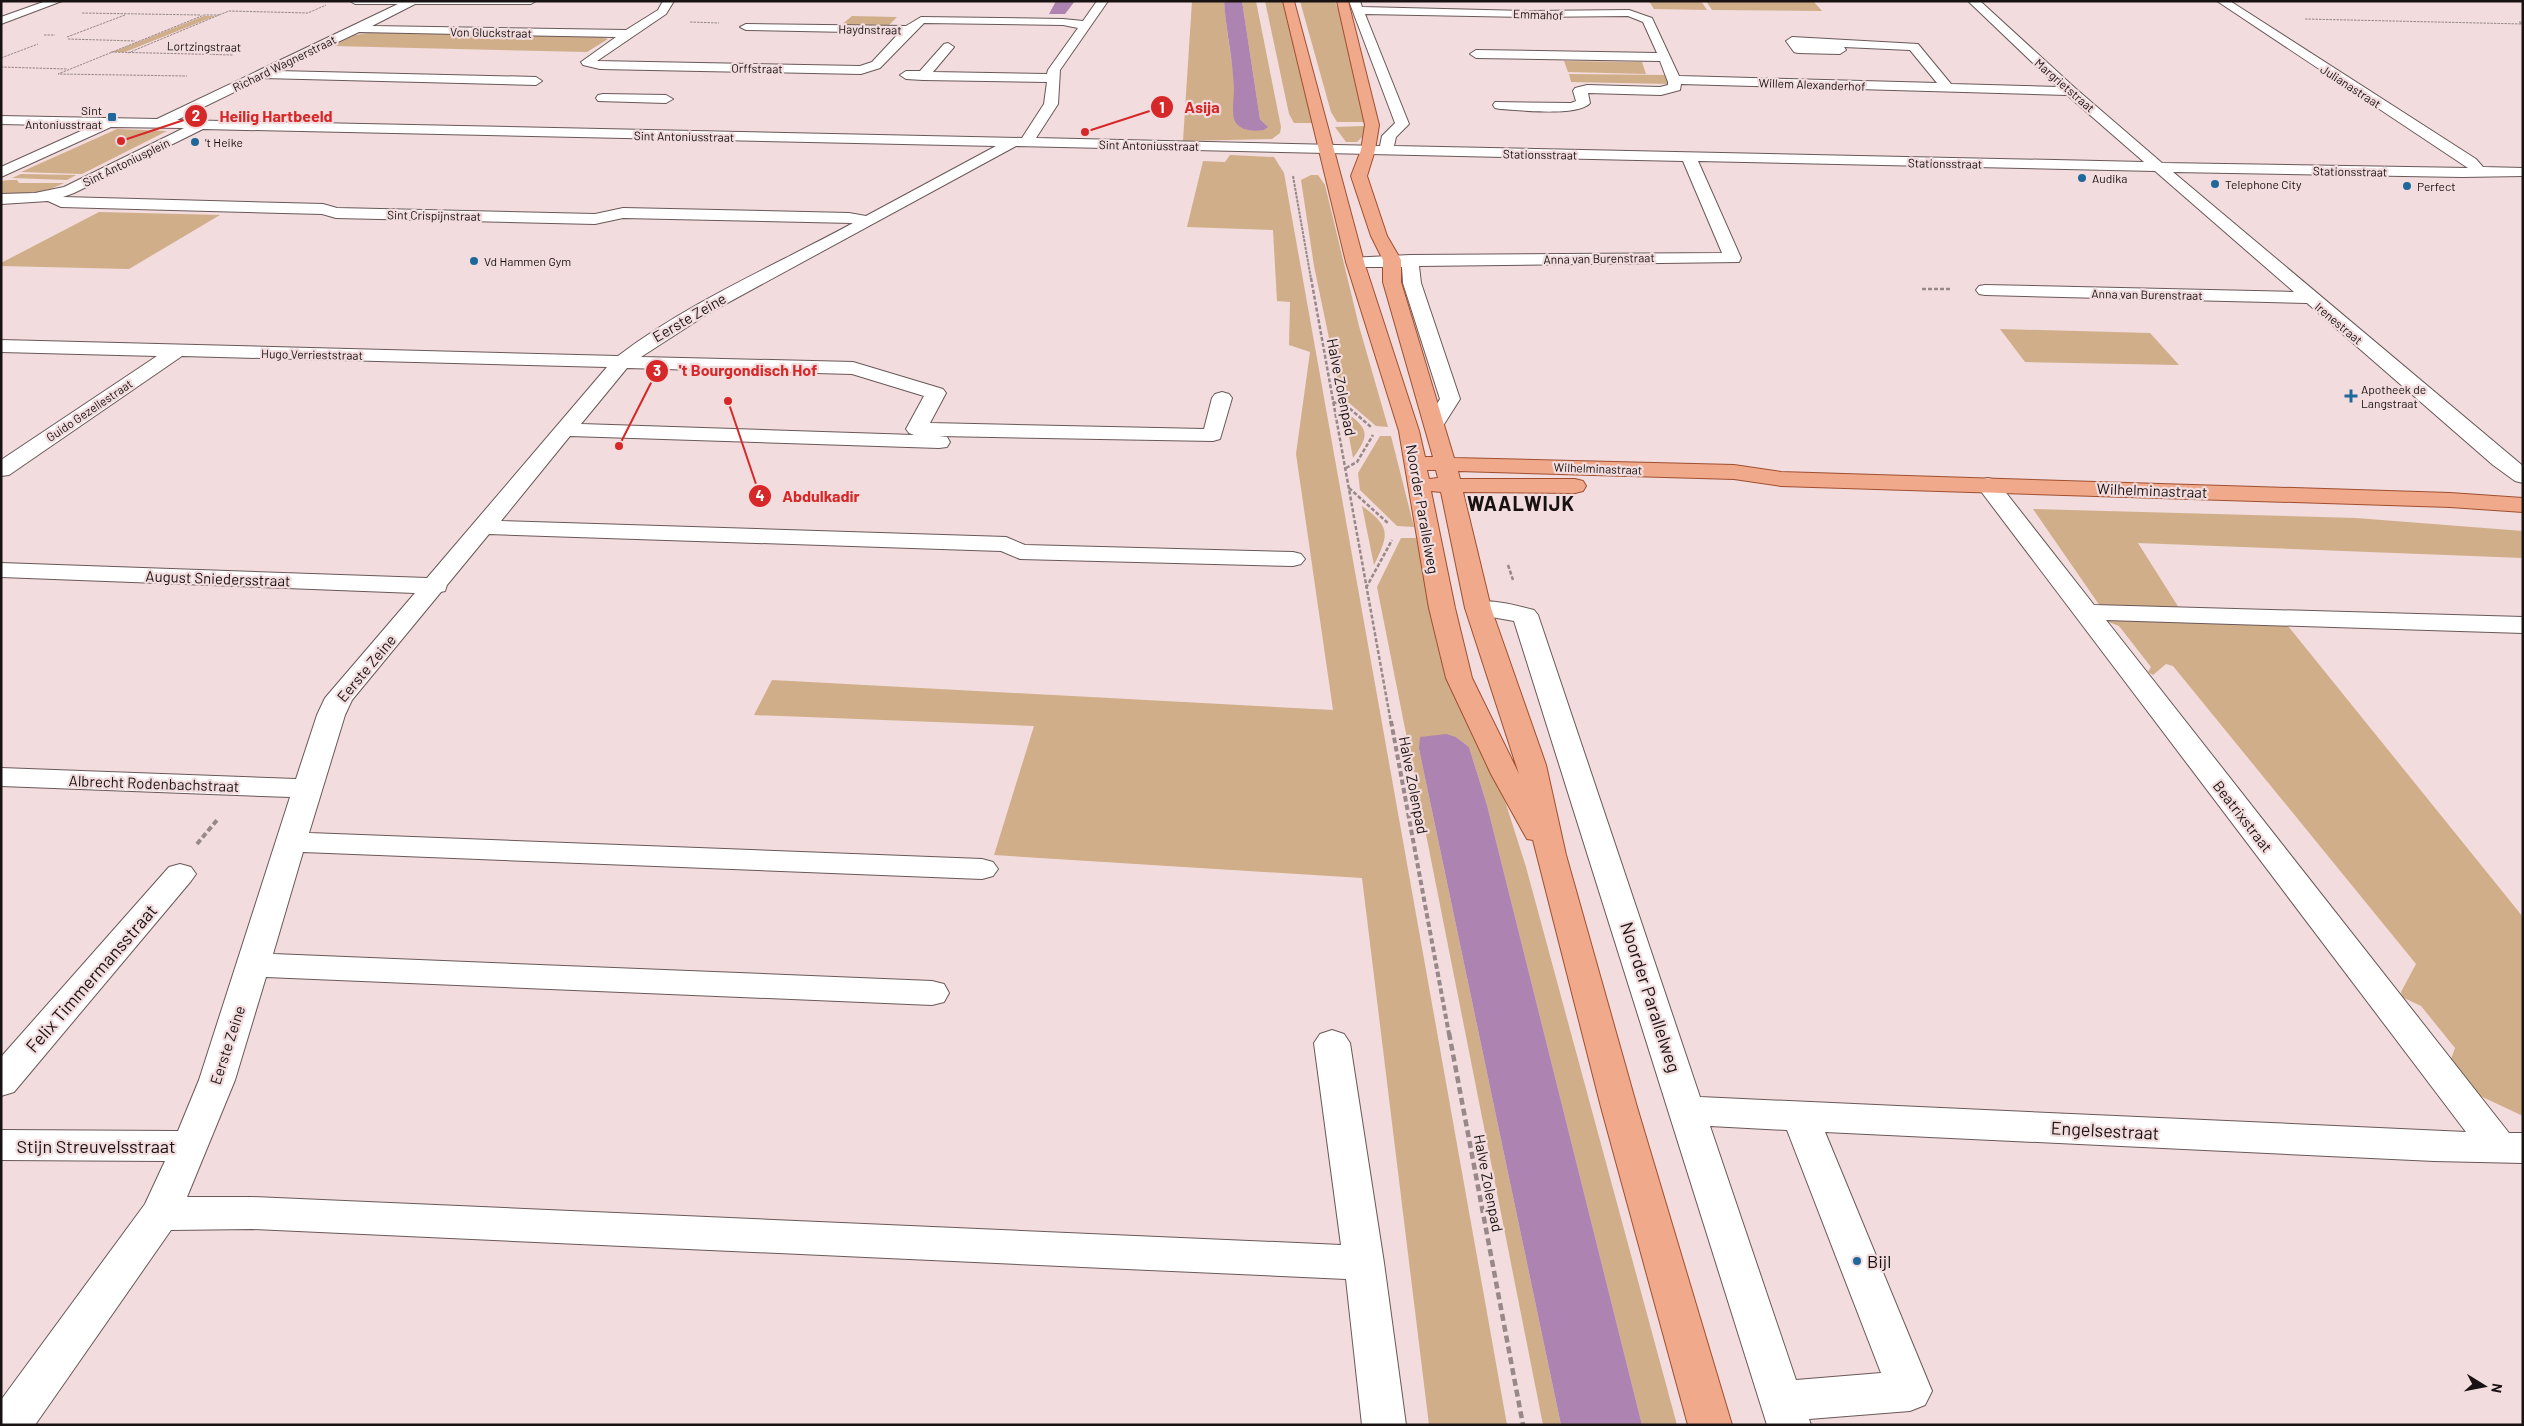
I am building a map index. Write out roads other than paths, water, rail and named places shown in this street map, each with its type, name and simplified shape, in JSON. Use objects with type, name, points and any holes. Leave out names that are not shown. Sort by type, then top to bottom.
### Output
[{"type":"main road","name":"Noorder Parallelweg","points":[[1288,1],[1355,262],[1409,431],[1438,589],[1459,678],[1505,774],[1551,855]]},
{"type":"main road","name":"Noorder Parallelweg","points":[[1342,1],[1377,151],[1359,176],[1378,236],[1401,260],[1392,282],[1445,462],[1478,608],[1532,765],[1551,855],[1619,1107],[1710,1425]]},
{"type":"main road","name":"Wilhelminastraat","points":[[1415,462],[1734,472],[1781,478],[2450,500],[2523,506]]},
{"type":"main road","name":"Wilhelminastraat","points":[[1420,485],[1634,487],[1741,483],[1781,478]]},
{"type":"street","points":[[1,21],[58,1]]},
{"type":"street","points":[[355,1],[410,3],[530,1]]},
{"type":"street","points":[[628,34],[662,12],[669,1]]},
{"type":"street","name":"Eerste Zeine","points":[[9,1425],[160,1214],[191,1146],[217,1080],[330,715],[339,698],[436,586],[622,362],[652,337],[692,314],[1019,143],[1051,104],[1054,70],[1084,25],[1103,1]]},
{"type":"street","points":[[1500,105],[1573,107],[1583,103],[1580,91],[1587,89],[1661,91],[1675,87],[1676,80],[1648,20],[1629,13],[1624,1]]},
{"type":"street","name":"Margrietstraat","points":[[1973,1],[2070,91],[2158,167]]},
{"type":"street","name":"Julianastraat","points":[[2222,1],[2471,162],[2479,171]]},
{"type":"street","name":"Richard Wagnerstraat","points":[[158,124],[410,3]]},
{"type":"street","points":[[1355,6],[1402,124],[1377,151]]},
{"type":"street","name":"Emmahof","points":[[1355,6],[1584,15],[1629,13]]},
{"type":"street","name":"Haydnstraat","points":[[746,27],[909,30],[921,20],[1070,22],[1084,25]]},
{"type":"street","name":"Von Gluckstraat","points":[[355,29],[628,34]]},
{"type":"street","name":"Orffstraat","points":[[628,34],[589,60],[588,64],[861,70],[876,65],[909,30]]},
{"type":"street","points":[[1494,40],[1497,54]]},
{"type":"street","points":[[1834,43],[1914,47],[1948,88]]},
{"type":"street","points":[[923,76],[948,47]]},
{"type":"street","points":[[1476,54],[1664,57]]},
{"type":"street","points":[[906,75],[1054,78]]},
{"type":"street","points":[[257,76],[536,81]]},
{"type":"street","name":"Willem Alexanderhof","points":[[1676,80],[2070,91]]},
{"type":"street","points":[[602,98],[666,99]]},
{"type":"street","name":"Sint Antoniusstraat","points":[[1,120],[1377,151]]},
{"type":"street","points":[[1,173],[110,123]]},
{"type":"street","name":"Sint Antoniusplein","points":[[51,196],[69,190],[200,125]]},
{"type":"street","name":"Stationsstraat","points":[[1377,151],[2462,173],[2479,171],[2523,172]]},
{"type":"street","name":"Anna van Burenstraat","points":[[1355,262],[1401,260],[1733,258],[1689,158]]},
{"type":"street","name":"Irenestraat","points":[[2158,167],[2310,298],[2523,476]]},
{"type":"street","name":"Sint Crispijnstraat","points":[[1,199],[25,200],[51,196],[61,202],[323,209],[336,213],[595,219],[623,212],[849,218],[868,221]]},
{"type":"street","name":"Anna van Burenstraat","points":[[1985,290],[2310,298]]},
{"type":"street","name":"Hugo Verrieststraat","points":[[1,346],[853,368],[936,393],[916,429],[1213,436],[1222,398]]},
{"type":"street","name":"Guido Gezellestraat","points":[[1,470],[177,351]]},
{"type":"street","points":[[566,430],[1045,445]]},
{"type":"street","name":"Beatrixstraat","points":[[1988,485],[2085,612],[2511,1148]]},
{"type":"street","points":[[484,527],[1006,544],[1020,552],[1293,559]]},
{"type":"street","name":"August Sniedersstraat","points":[[1,570],[436,586]]},
{"type":"street","name":"Noorder Parallelweg","points":[[1478,608],[1525,615],[1785,1413]]},
{"type":"street","points":[[2085,612],[2224,614],[2523,625]]},
{"type":"street","name":"Albrecht Rodenbachstraat","points":[[1,777],[307,789]]},
{"type":"street","points":[[290,842],[982,869]]},
{"type":"street","name":"Felix Timmermansstraat","points":[[1,1082],[180,874]]},
{"type":"street","points":[[252,965],[932,993]]},
{"type":"street","points":[[1332,1044],[1364,1263],[1384,1425]]},
{"type":"street","name":"Engelsestraat","points":[[1688,1111],[2511,1148]]},
{"type":"street","points":[[1785,1413],[1910,1392],[1800,1116]]},
{"type":"street","name":"Stijn Streuvelsstraat","points":[[1,1145],[191,1146]]},
{"type":"street","points":[[160,1214],[252,1213],[1364,1263]]},
{"type":"place","name":"Sint Antoniusstraat","points":[[112,117]]},
{"type":"place","name":"Asija","points":[[1085,132]]},
{"type":"place","name":"Heilig Hartbeeld","points":[[121,141]]},
{"type":"place","name":"'t Heike","points":[[195,142]]},
{"type":"place","name":"Audika","points":[[2082,178]]},
{"type":"place","name":"Telephone City","points":[[2215,184]]},
{"type":"place","name":"Perfect","points":[[2407,186]]},
{"type":"place","name":"Vd Hammen Gym","points":[[474,261]]},
{"type":"place","name":"Apotheek de Langstraat","points":[[2351,396]]},
{"type":"place","name":"Abdulkadir","points":[[728,401]]},
{"type":"place","name":"'t Bourgondisch Hof","points":[[619,446]]},
{"type":"place","name":"Bijl","points":[[1857,1261]]},
{"type":"district","name":"WAALWIJK","points":[[1521,503]]}]
